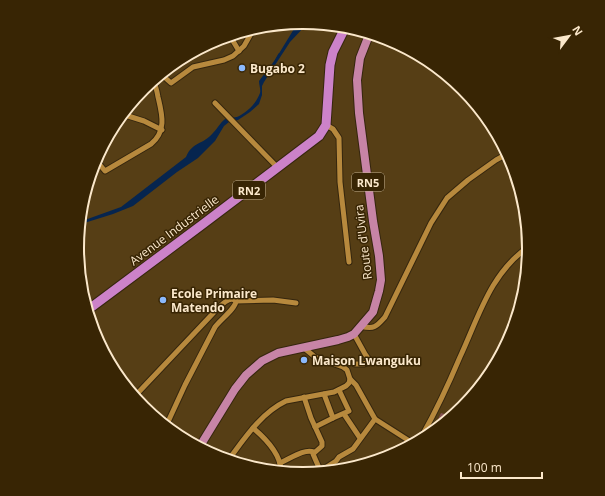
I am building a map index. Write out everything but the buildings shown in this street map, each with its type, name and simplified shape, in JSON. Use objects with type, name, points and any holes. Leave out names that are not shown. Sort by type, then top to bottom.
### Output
[{"type":"highway","points":[[326,125],[330,65],[333,52],[343,33]]},
{"type":"highway","name":"Avenue Industrielle","points":[[92,307],[278,168],[319,136],[326,125]]},
{"type":"main road","name":"Route d'Uvira","points":[[202,442],[235,389],[250,371],[262,361],[270,356],[338,340],[354,334],[373,312],[381,280],[359,113],[357,80],[360,58],[367,39]]},
{"type":"street","points":[[164,78],[171,83],[193,66],[224,60],[233,56],[239,51],[250,35]]},
{"type":"street","points":[[233,41],[239,51]]},
{"type":"street","points":[[100,165],[105,171],[157,139],[162,130],[161,108],[155,86]]},
{"type":"street","points":[[215,103],[236,127],[278,168]]},
{"type":"street","points":[[128,116],[144,121],[162,130]]},
{"type":"street","points":[[326,125],[333,129],[339,138],[340,182],[349,262]]},
{"type":"street","points":[[361,326],[370,328],[377,326],[385,317],[431,224],[447,198],[468,180],[502,157]]},
{"type":"street","points":[[425,429],[489,292],[502,272],[522,252]]},
{"type":"street","points":[[138,392],[219,307],[227,301],[232,299],[236,301],[267,300],[296,303]]},
{"type":"street","points":[[168,421],[215,327],[237,304],[236,301]]},
{"type":"street","points":[[354,334],[370,361],[364,364],[355,364]]},
{"type":"street","points":[[304,348],[315,357],[343,367],[347,370],[350,379],[356,386],[375,418],[408,440]]},
{"type":"street","points":[[232,455],[261,418],[278,405],[286,401],[339,390],[349,383],[350,379]]},
{"type":"street","points":[[315,427],[349,411],[339,390]]},
{"type":"street","points":[[324,394],[333,418]]},
{"type":"street","points":[[304,397],[321,440],[322,446],[314,452]]},
{"type":"street","points":[[344,414],[360,438]]},
{"type":"street","points":[[329,465],[336,461],[339,457],[349,452],[375,418]]},
{"type":"street","points":[[253,428],[276,453],[279,466]]},
{"type":"street","points":[[281,466],[304,452],[310,450],[314,452]]},
{"type":"street","points":[[314,452],[313,456],[319,467]]},
{"type":"shaded area","points":[[441,413],[445,414],[437,421]]},
{"type":"water","points":[[294,29],[302,29],[290,42],[264,82],[259,104],[238,120],[229,122],[224,126],[215,141],[198,158],[177,172],[133,206],[85,223],[85,220],[121,207],[186,157],[192,148],[206,140],[225,119],[237,117],[248,110],[254,104],[260,93],[259,81],[275,60]]},
{"type":"waterway","points":[[274,63],[279,54]]},
{"type":"place","name":"Bugabo 2","points":[[242,68]]},
{"type":"place","name":"Ecole Primaire Matendo","points":[[163,300]]},
{"type":"place","name":"Maison Lwanguku","points":[[304,360]]}]
